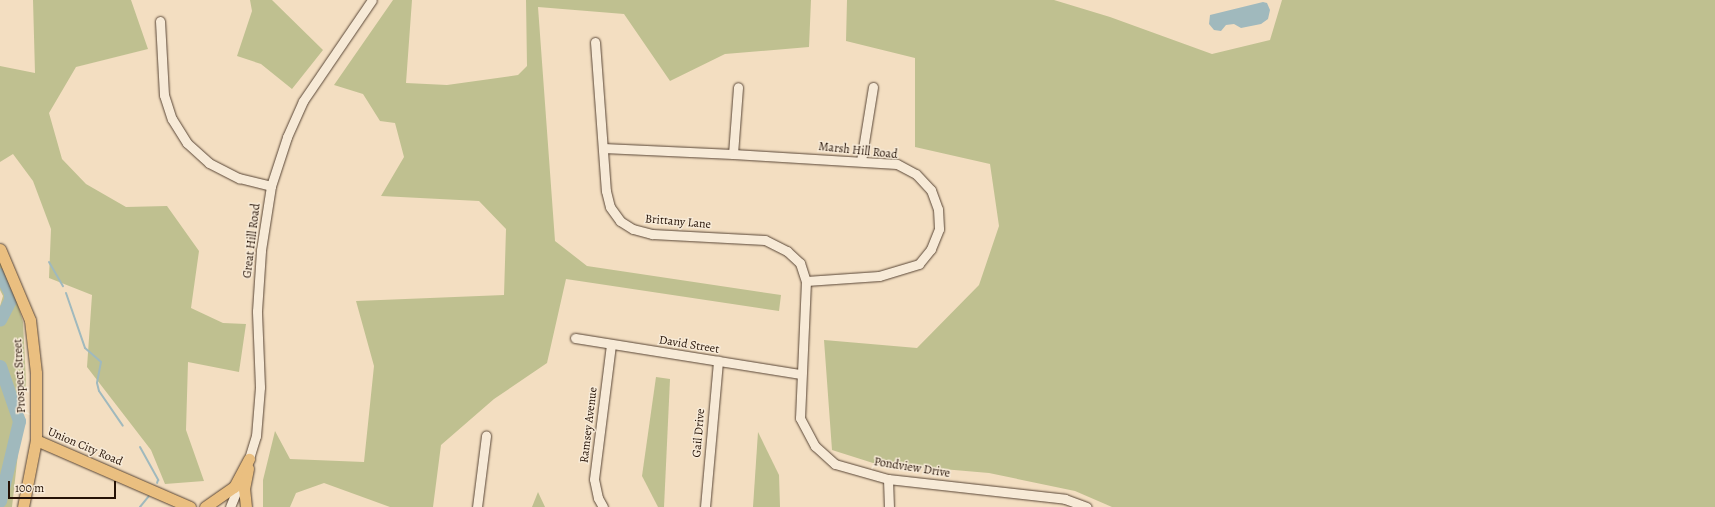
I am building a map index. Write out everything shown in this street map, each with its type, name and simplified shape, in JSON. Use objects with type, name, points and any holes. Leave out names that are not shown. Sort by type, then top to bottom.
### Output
[{"type":"main road","name":"Prospect Street","points":[[0,249],[30,320],[36,373],[36,440],[23,507]]},
{"type":"main road","name":"Union City Road","points":[[36,440],[190,507]]},
{"type":"main road","points":[[206,507],[234,486],[249,459]]},
{"type":"main road","points":[[246,507],[244,489],[249,459]]},
{"type":"street","name":"Great Hill Road","points":[[230,507],[255,443],[260,387],[257,311],[261,250],[271,186],[287,137],[303,101],[372,0]]},
{"type":"street","points":[[160,21],[164,95],[172,120],[187,143],[209,163],[239,178],[271,186]]},
{"type":"street","name":"Brittany Lane","points":[[594,42],[603,148],[610,207],[620,221],[633,229],[652,234],[766,240],[787,251],[800,263],[806,281],[800,374]]},
{"type":"street","points":[[733,154],[738,87]]},
{"type":"street","points":[[861,161],[873,87]]},
{"type":"street","name":"Marsh Hill Road","points":[[603,148],[897,164],[916,174],[931,190],[938,209],[939,229],[931,249],[918,264],[902,271],[879,276],[806,281]]},
{"type":"street","name":"David Street","points":[[575,338],[611,345],[800,374]]},
{"type":"street","name":"Ramsey Avenue","points":[[603,507],[598,498],[594,479],[611,345]]},
{"type":"street","name":"Gail Drive","points":[[704,507],[718,362]]},
{"type":"street","name":"Pondview Drive","points":[[800,374],[800,418],[815,446],[835,464],[888,479],[1065,499],[1087,507]]},
{"type":"street","points":[[477,507],[486,436]]},
{"type":"street","points":[[888,479],[890,507]]},
{"type":"green space","points":[[33,0],[131,0],[148,49],[76,67],[49,113],[62,159],[86,184],[126,207],[167,206],[199,251],[191,308],[223,323],[246,324],[239,372],[188,362],[186,430],[204,481],[165,484],[151,450],[87,367],[92,295],[49,278],[51,229],[33,181],[13,154],[0,162],[0,66],[35,73]]},
{"type":"green space","points":[[250,0],[272,0],[323,50],[292,89],[261,64],[237,56],[252,11]]},
{"type":"green space","points":[[393,0],[412,0],[406,83],[447,85],[518,75],[527,66],[526,0],[811,0],[809,47],[725,54],[670,81],[624,14],[538,7],[555,241],[587,266],[781,295],[779,311],[566,279],[547,363],[494,399],[441,445],[433,507],[390,507],[324,483],[296,493],[290,507],[263,507],[263,480],[275,431],[290,459],[364,462],[374,366],[356,301],[504,295],[506,229],[479,201],[381,196],[404,157],[395,123],[380,121],[363,94],[334,85]]},
{"type":"green space","points":[[847,0],[1054,0],[1110,17],[1212,54],[1270,40],[1282,0],[1715,0],[1715,507],[1112,507],[1075,491],[989,473],[873,463],[832,450],[824,340],[917,348],[979,285],[999,226],[990,164],[915,147],[915,58],[846,41]]},
{"type":"green space","points":[[0,262],[11,282],[23,322],[26,382],[12,507],[0,507],[0,306],[3,296],[0,290]]},
{"type":"green space","points":[[656,377],[670,379],[664,507],[658,507],[642,476]]},
{"type":"green space","points":[[758,432],[779,475],[780,507],[753,507]]},
{"type":"green space","points":[[538,492],[545,507],[532,507]]},
{"type":"water","points":[[1263,2],[1267,3],[1270,10],[1268,19],[1261,24],[1241,28],[1234,24],[1226,25],[1221,31],[1214,30],[1209,24],[1210,15]]},
{"type":"waterway","points":[[49,262],[63,286]]},
{"type":"waterway","points":[[0,274],[10,293],[10,300],[0,320]]},
{"type":"waterway","points":[[66,293],[85,348],[101,362],[97,383],[99,391],[123,426]]},
{"type":"waterway","points":[[0,366],[19,421],[0,501]]},
{"type":"waterway","points":[[140,447],[158,480],[157,483]]},
{"type":"waterway","points":[[140,507],[149,496]]}]
